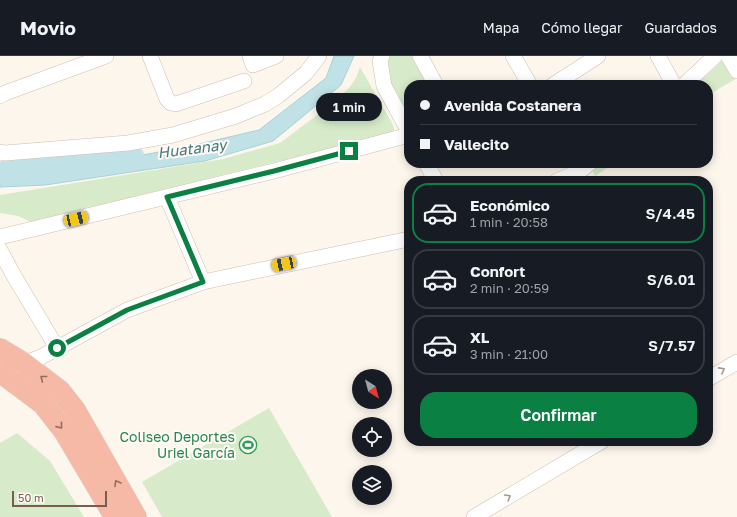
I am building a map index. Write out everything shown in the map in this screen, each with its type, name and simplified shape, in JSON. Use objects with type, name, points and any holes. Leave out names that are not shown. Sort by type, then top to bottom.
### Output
[{"type":"highway","points":[[0,349],[25,364],[60,391],[75,410],[136,517]]},
{"type":"highway","points":[[4,375],[43,404],[64,431],[115,517]]},
{"type":"street","points":[[0,96],[106,56]]},
{"type":"street","points":[[150,56],[167,99],[171,103],[176,104],[244,81]]},
{"type":"street","points":[[250,56],[253,65],[276,56]]},
{"type":"street","points":[[0,152],[5,153],[128,144],[180,133],[236,116],[265,104],[278,96],[306,73],[320,56]]},
{"type":"street","points":[[382,56],[380,61],[384,86],[404,123]]},
{"type":"street","points":[[420,56],[433,80]]},
{"type":"street","points":[[513,56],[527,80]]},
{"type":"street","points":[[561,80],[598,56]]},
{"type":"street","points":[[658,56],[671,80]]},
{"type":"street","points":[[689,80],[715,56]]},
{"type":"street","points":[[728,56],[737,71]]},
{"type":"street","points":[[0,237],[274,171],[404,136]]},
{"type":"street","points":[[568,176],[583,169]]},
{"type":"street","points":[[167,197],[203,282]]},
{"type":"street","points":[[4,375],[18,365],[25,364],[42,357],[127,310],[203,282],[404,240]]},
{"type":"street","points":[[0,250],[7,276],[57,348]]},
{"type":"street","points":[[713,375],[737,362]]},
{"type":"street","points":[[474,517],[594,446]]},
{"type":"green space","points":[[379,56],[429,56],[442,80],[404,80],[404,117]]},
{"type":"green space","points":[[726,57],[737,78],[713,92],[713,80],[701,80]]},
{"type":"green space","points":[[360,67],[392,123],[394,133],[31,222],[18,216],[0,213],[0,195],[223,159],[280,143],[333,103],[349,88],[356,78]]},
{"type":"green space","points":[[595,168],[607,168],[595,176],[592,170]]},
{"type":"green space","name":"Coliseo Deportes Uriel García","points":[[269,408],[332,517],[162,517],[142,482]]},
{"type":"green space","points":[[17,433],[50,461],[84,517],[0,517],[0,443]]},
{"type":"water","points":[[334,56],[354,56],[341,85],[273,141],[205,161],[45,185],[0,187],[0,170],[76,164],[137,156],[186,147],[259,130],[326,78]]},
{"type":"waterway","name":"Huatanay","points":[[0,173],[133,157]]},
{"type":"place","name":"Coliseo Deportes Uriel García","points":[[248,445]]},
{"type":"route","points":[[57,348],[127,310],[203,282],[167,197],[349,151]]}]
